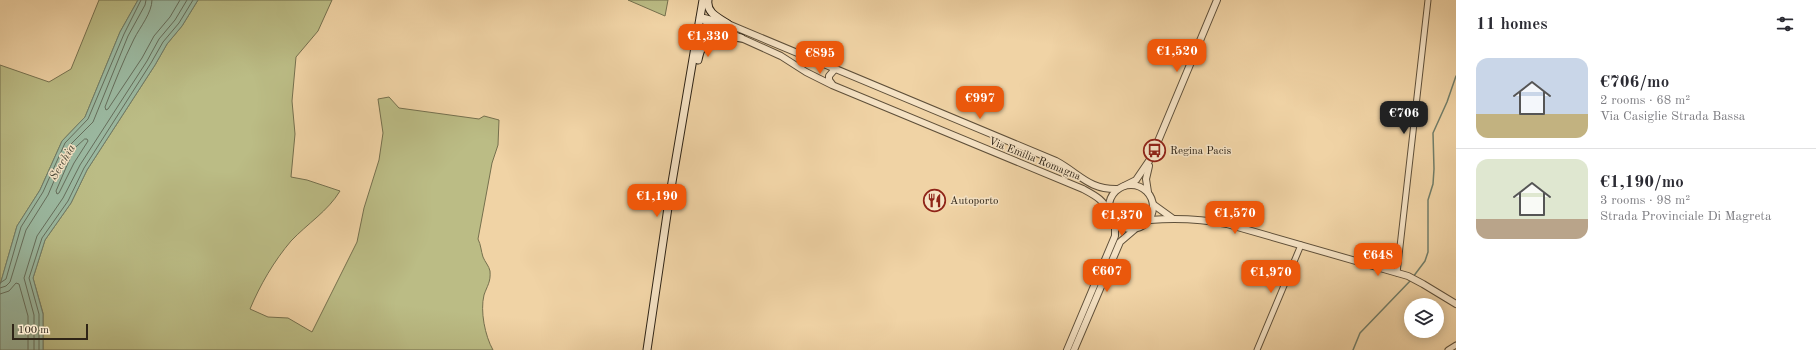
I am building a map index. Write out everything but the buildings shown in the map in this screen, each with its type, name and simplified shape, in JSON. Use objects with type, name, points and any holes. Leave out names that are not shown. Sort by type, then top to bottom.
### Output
[{"type":"main road","points":[[647,350],[703,0]]},
{"type":"main road","points":[[708,0],[708,7],[711,12],[728,24]]},
{"type":"main road","points":[[688,90],[694,81],[699,52],[708,39],[724,36],[741,38]]},
{"type":"street","points":[[1172,218],[1154,205],[1148,193],[1146,179],[1151,158],[1217,0]]},
{"type":"street","points":[[1397,273],[1428,0]]},
{"type":"street","name":"Via Emilia Romagna","points":[[700,17],[728,24],[1056,161],[1095,186],[1107,189],[1138,186],[1148,193]]},
{"type":"street","name":"Via Emilia Romagna","points":[[700,17],[706,22],[781,56],[806,72],[832,85],[1083,189],[1099,197],[1106,205],[1114,223]]},
{"type":"street","points":[[832,85],[829,80],[829,76],[835,69]]},
{"type":"street","points":[[1110,214],[1110,200],[1121,187],[1136,180],[1151,158]]},
{"type":"street","points":[[1074,350],[1120,242],[1134,230],[1146,225],[1153,213],[1154,205]]},
{"type":"street","points":[[1150,220],[1172,218],[1204,220],[1228,224],[1408,276],[1456,304]]},
{"type":"street","points":[[1114,223],[1123,228],[1134,230]]},
{"type":"street","points":[[1067,350],[1115,236],[1114,223]]},
{"type":"street","points":[[1257,350],[1301,245]]},
{"type":"street","points":[[1448,350],[1456,345]]},
{"type":"green space","points":[[99,0],[138,0],[120,32],[85,117],[62,141],[40,190],[17,226],[0,285],[0,65],[49,82],[71,69]]},
{"type":"green space","points":[[198,0],[332,0],[318,31],[296,57],[292,101],[295,134],[291,177],[307,180],[340,191],[330,205],[291,241],[268,274],[250,309],[268,317],[288,318],[312,332],[357,242],[364,208],[379,160],[383,133],[378,99],[389,97],[399,108],[479,119],[484,116],[499,120],[498,145],[492,163],[478,239],[483,257],[490,271],[489,281],[483,301],[483,316],[486,331],[493,350],[43,350],[43,313],[33,278],[45,240],[71,203],[87,170],[167,44],[182,26]]},
{"type":"green space","points":[[628,0],[668,0],[665,16]]},
{"type":"water","name":"Secchia","points":[[138,0],[198,0],[182,26],[167,44],[87,170],[71,203],[45,240],[33,278],[43,314],[43,350],[0,350],[0,285],[17,226],[40,190],[62,141],[85,117],[120,32]]},
{"type":"waterway","points":[[1413,277],[1425,261],[1428,252],[1428,200],[1433,184],[1434,169],[1433,133],[1447,102],[1456,76]]},
{"type":"waterway","points":[[1353,350],[1360,333],[1411,280]]},
{"type":"place","name":"Regina Pacis","points":[[1154,150]]},
{"type":"place","name":"Autoporto","points":[[934,200]]}]
